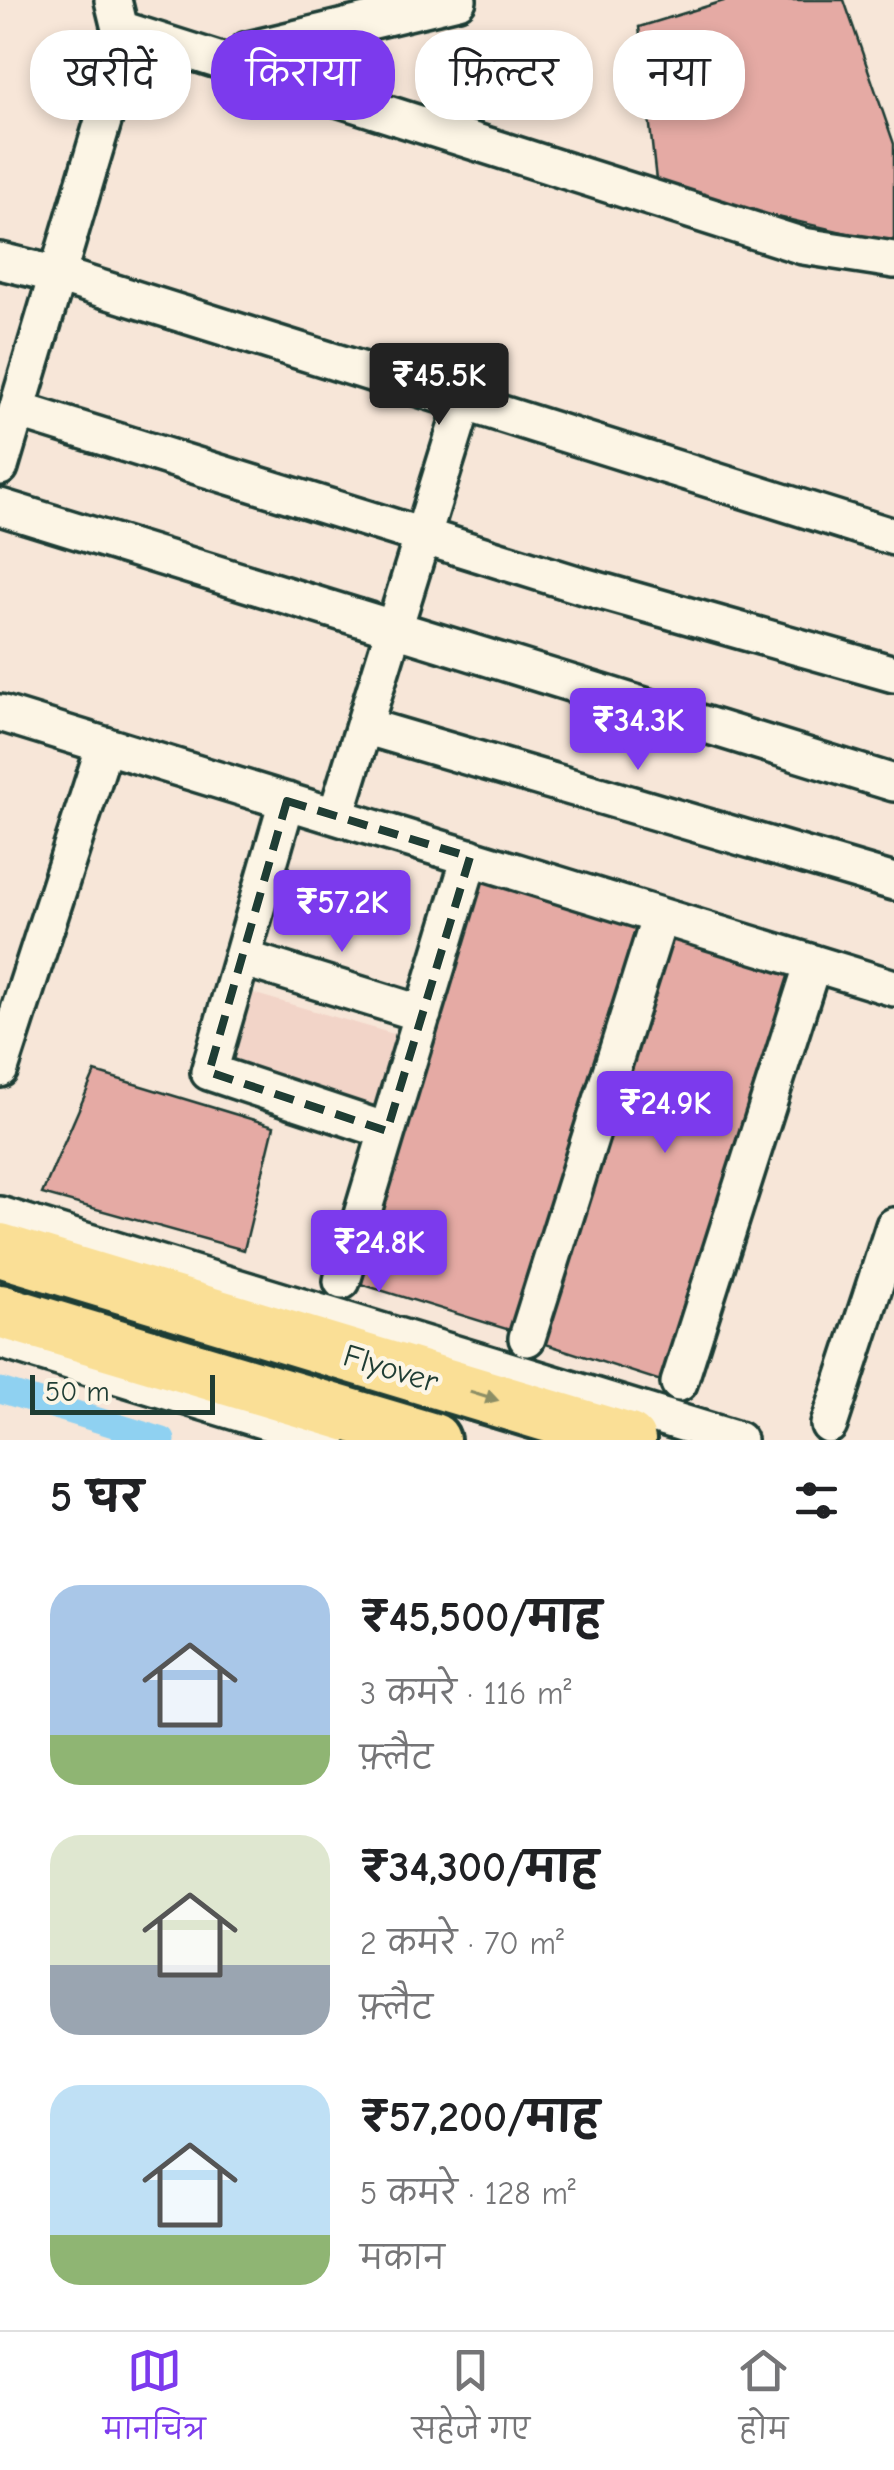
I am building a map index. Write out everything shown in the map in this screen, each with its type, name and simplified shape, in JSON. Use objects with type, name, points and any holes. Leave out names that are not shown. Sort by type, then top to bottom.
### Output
[{"type":"highway","name":"Flyover","points":[[0,1250],[630,1440]]},
{"type":"highway","points":[[134,1352],[152,1296]]},
{"type":"highway","name":"Flyover","points":[[0,1311],[432,1440]]},
{"type":"street","points":[[332,30],[458,0]]},
{"type":"street","points":[[0,467],[121,61],[117,14],[211,55]]},
{"type":"street","points":[[395,117],[803,246],[894,260]]},
{"type":"street","points":[[0,261],[58,275],[894,537]]},
{"type":"street","points":[[336,816],[464,402]]},
{"type":"street","points":[[17,410],[422,537],[894,674]]},
{"type":"street","points":[[0,507],[894,783]]},
{"type":"street","points":[[0,713],[894,988]]},
{"type":"street","points":[[364,726],[894,882]]},
{"type":"street","points":[[0,1069],[105,745]]},
{"type":"street","points":[[287,801],[209,1072],[388,1130]]},
{"type":"street","points":[[342,1280],[470,858]]},
{"type":"street","points":[[527,1338],[660,916]]},
{"type":"street","points":[[242,958],[423,1014]]},
{"type":"street","points":[[679,1383],[813,963]]},
{"type":"street","points":[[0,1215],[738,1440]]},
{"type":"street","points":[[829,1425],[894,1226]]},
{"type":"street","points":[[0,1340],[328,1440]]},
{"type":"highlighted area","points":[[287,801],[470,857],[387,1131],[209,1072]]},
{"type":"shaded area","points":[[245,991],[397,1035],[384,1120],[220,1065]]},
{"type":"building","points":[[727,0],[844,0],[894,144],[894,244],[657,189],[649,120],[745,120],[745,30],[639,27]]},
{"type":"building","points":[[468,866],[643,924],[516,1332],[354,1282]]},
{"type":"building","points":[[665,929],[802,971],[667,1383],[527,1338]]},
{"type":"building","points":[[95,1072],[274,1126],[244,1250],[42,1194]]},
{"type":"waterway","points":[[0,1390],[163,1440]]}]
